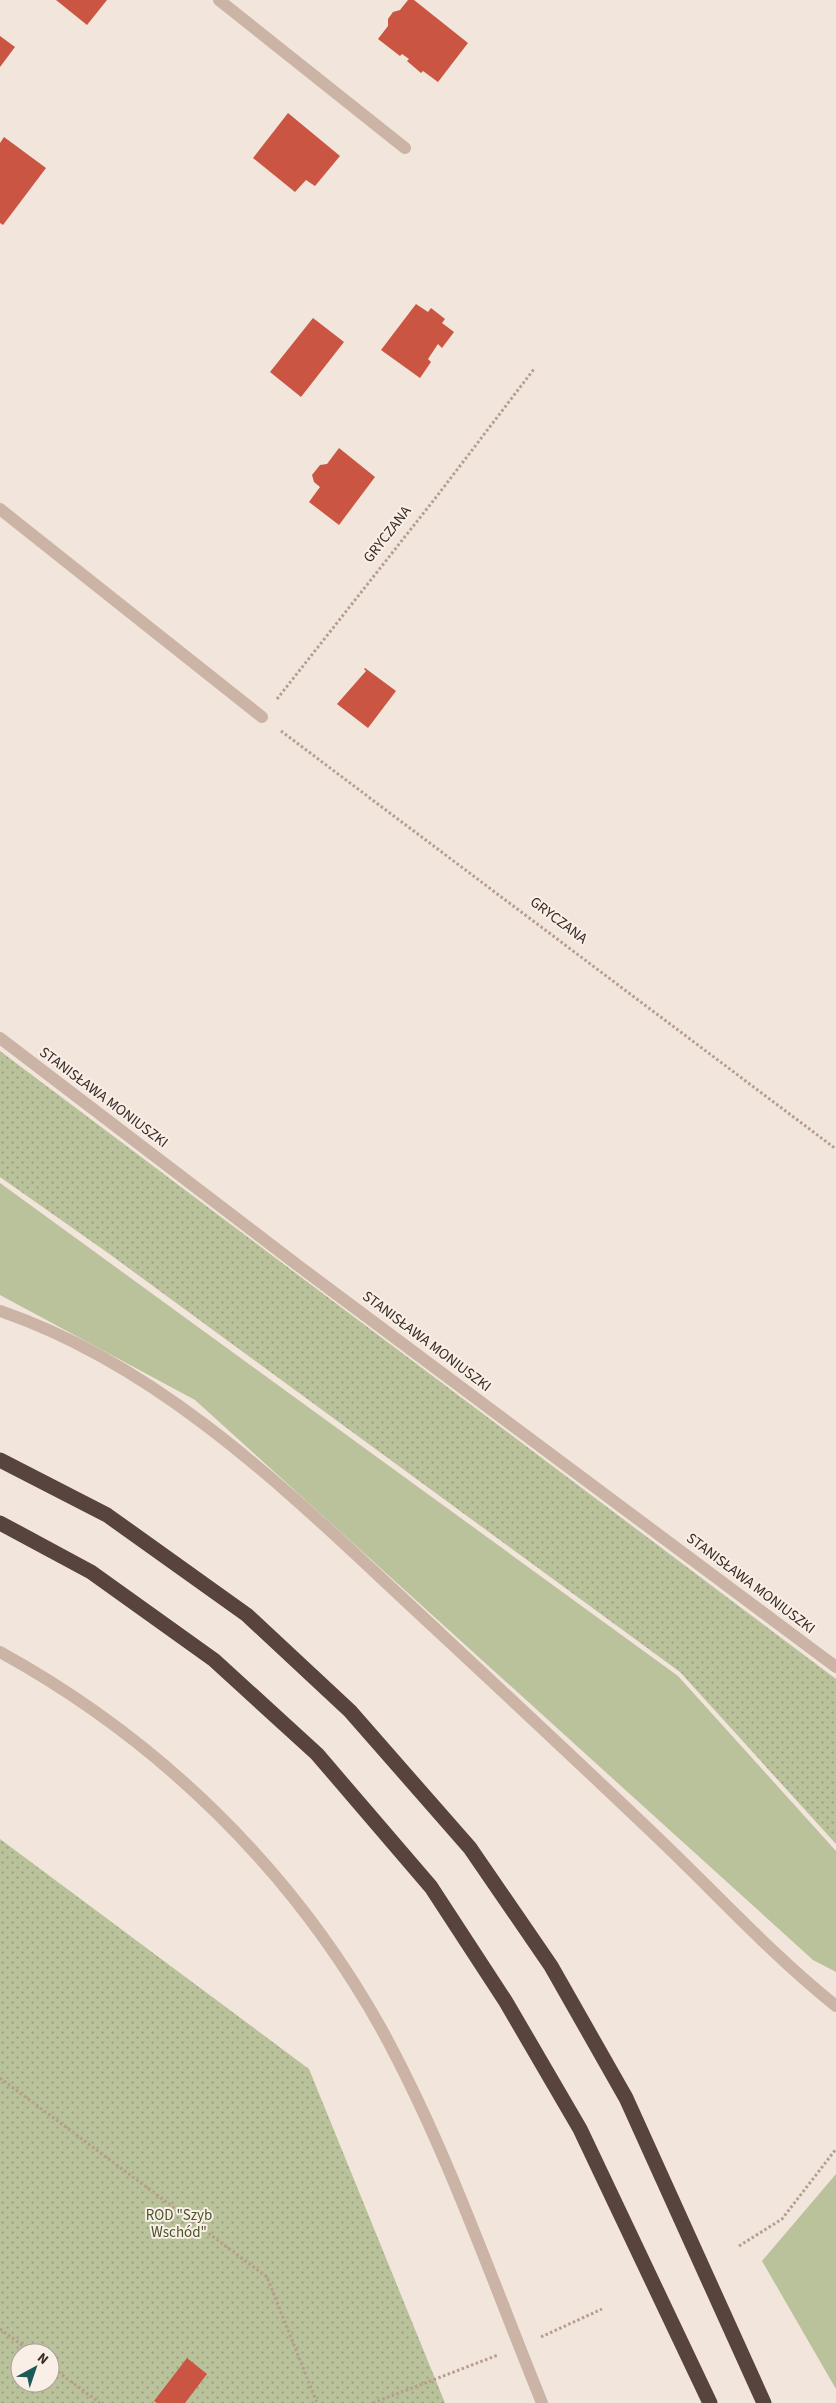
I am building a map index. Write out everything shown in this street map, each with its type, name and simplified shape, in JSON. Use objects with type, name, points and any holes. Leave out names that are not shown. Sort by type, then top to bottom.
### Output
[{"type":"highway","points":[[0,1460],[107,1516],[247,1615],[350,1711],[470,1848],[551,1966],[626,2098],[764,2403]]},
{"type":"highway","points":[[0,1523],[91,1572],[214,1660],[317,1754],[431,1887],[506,2002],[580,2130],[710,2403]]},
{"type":"street","points":[[219,0],[405,148]]},
{"type":"street","points":[[0,508],[262,717]]},
{"type":"street","name":"STANISŁAWA MONIUSZKI","points":[[0,1038],[300,1267],[836,1667]]},
{"type":"street","points":[[0,1311],[62,1337],[108,1361],[151,1388],[193,1416],[308,1509],[657,1837],[806,1982],[836,2006]]},
{"type":"street","points":[[0,1652],[71,1693],[161,1760],[242,1839],[300,1907],[332,1949],[378,2024],[409,2082],[447,2166],[542,2403]]},
{"type":"path","name":"GRYCZANA","points":[[534,369],[437,496],[262,717],[836,1148]]},
{"type":"path","points":[[0,2078],[267,2277],[317,2403]]},
{"type":"path","points":[[739,2246],[782,2220],[836,2149]]},
{"type":"path","points":[[373,2403],[519,2347],[602,2309]]},
{"type":"path","points":[[0,2328],[20,2343]]},
{"type":"path","points":[[60,2373],[100,2403]]},
{"type":"green space","points":[[0,1051],[836,1679],[836,1844],[680,1672],[108,1253],[0,1177]]},
{"type":"green space","points":[[0,1183],[678,1676],[836,1851],[836,1972],[813,1960],[195,1400],[0,1295]]},
{"type":"green space","name":"ROD \"Szyb Wschód\"","points":[[0,1839],[309,2069],[445,2403],[0,2403]]},
{"type":"green space","points":[[836,2174],[836,2389],[762,2261]]},
{"type":"building","points":[[56,0],[107,0],[87,25]]},
{"type":"building","points":[[408,0],[414,0],[468,43],[438,82],[423,71],[421,73],[407,61],[409,59],[402,54],[400,56],[378,39],[388,26],[388,19],[393,12],[400,10]]},
{"type":"building","points":[[0,36],[15,47],[0,67]]},
{"type":"building","points":[[288,113],[340,156],[315,186],[306,180],[295,192],[253,158]]},
{"type":"building","points":[[4,137],[46,168],[3,225],[0,223],[0,143]]},
{"type":"building","points":[[416,304],[428,312],[431,308],[445,319],[442,323],[454,332],[442,348],[438,344],[428,359],[431,362],[420,378],[381,350]]},
{"type":"building","points":[[313,318],[344,342],[301,397],[270,372]]},
{"type":"building","points":[[339,448],[375,477],[339,525],[309,502],[320,487],[314,482],[312,475],[320,465],[327,464]]},
{"type":"building","points":[[365,668],[396,691],[368,728],[337,704],[366,671]]},
{"type":"building","points":[[187,2358],[207,2374],[185,2403],[157,2403],[154,2401]]}]
